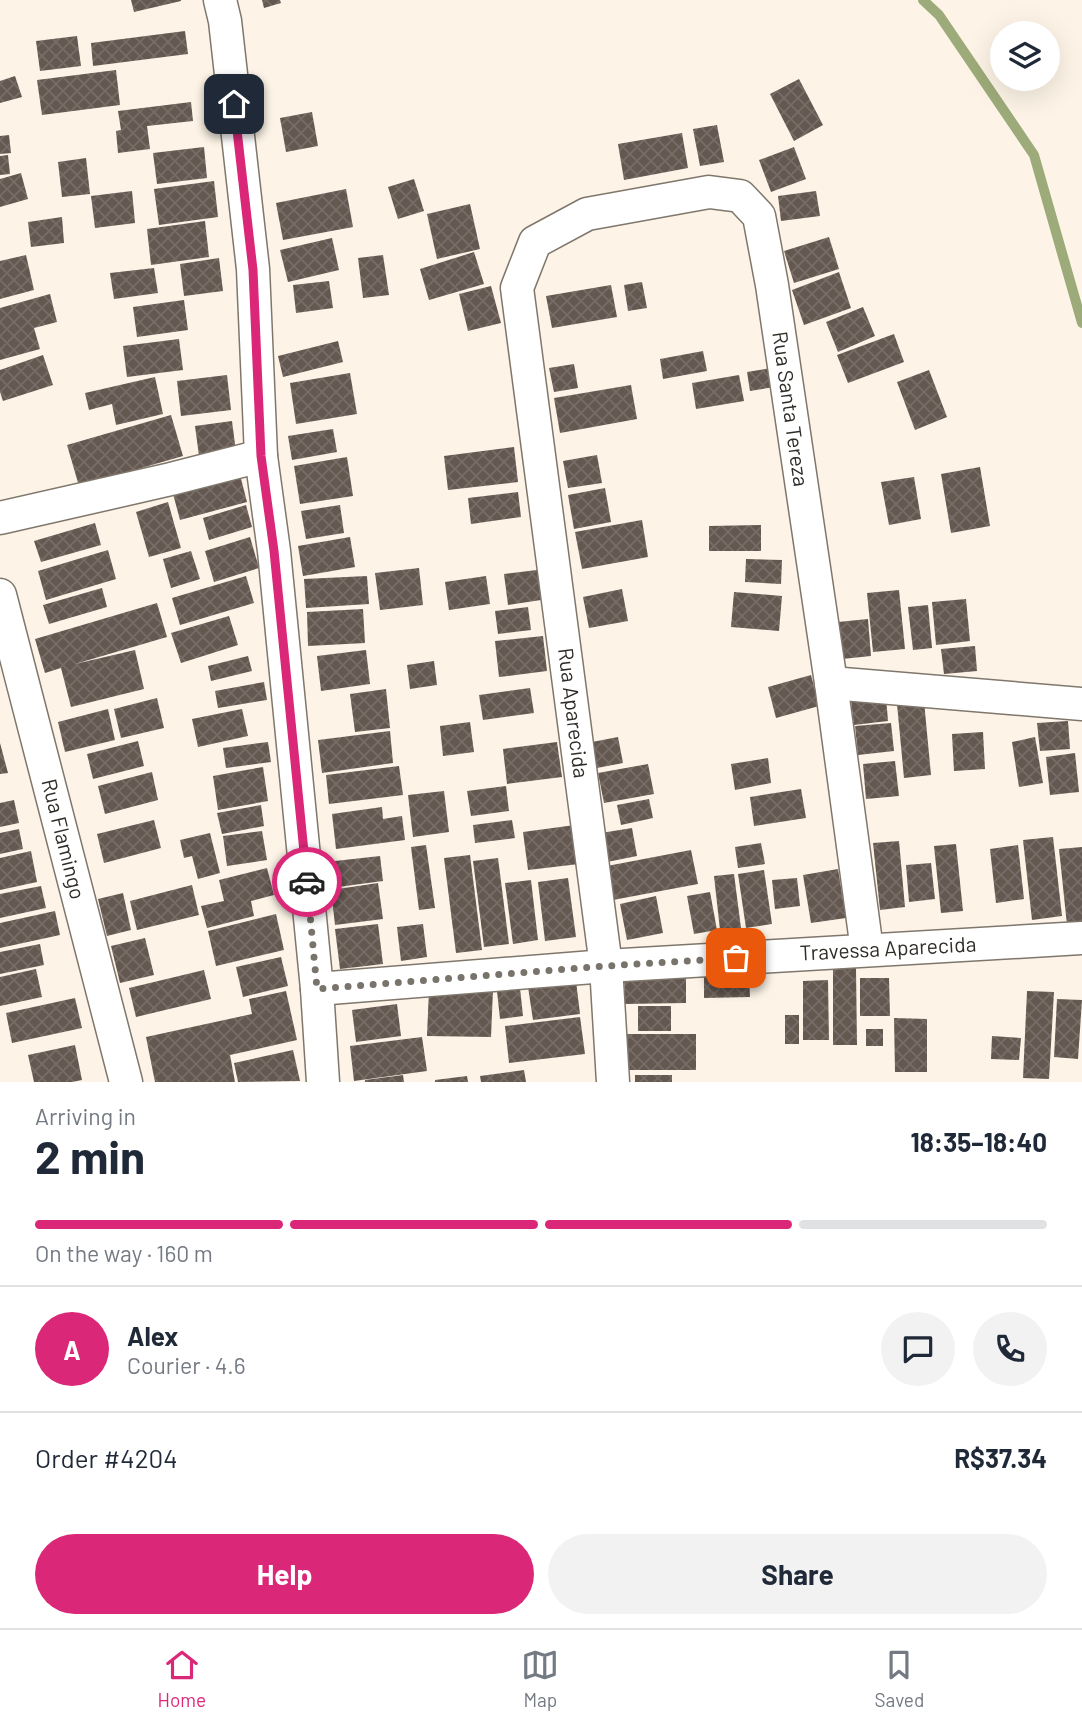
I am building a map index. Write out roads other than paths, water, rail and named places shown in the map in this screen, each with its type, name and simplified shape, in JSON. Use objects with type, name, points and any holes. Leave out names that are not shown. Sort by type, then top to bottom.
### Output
[{"type":"street","points":[[220,0],[225,21],[253,270],[261,456],[274,551],[317,989],[323,1082]]},
{"type":"street","name":"Rua Santa Tereza","points":[[525,346],[516,288],[535,242],[587,214],[709,192],[740,196],[759,216],[772,285],[831,683],[867,950]]},
{"type":"street","name":"Rua Aparecida","points":[[525,346],[606,966],[613,1082]]},
{"type":"street","points":[[0,518],[261,456]]},
{"type":"street","name":"Rua Flamingo","points":[[0,595],[126,1082]]},
{"type":"street","points":[[831,683],[1082,704]]},
{"type":"street","name":"Travessa Aparecida","points":[[317,989],[606,966],[1082,938]]},
{"type":"waterway","points":[[923,0],[939,15],[1034,155],[1082,323]]}]
